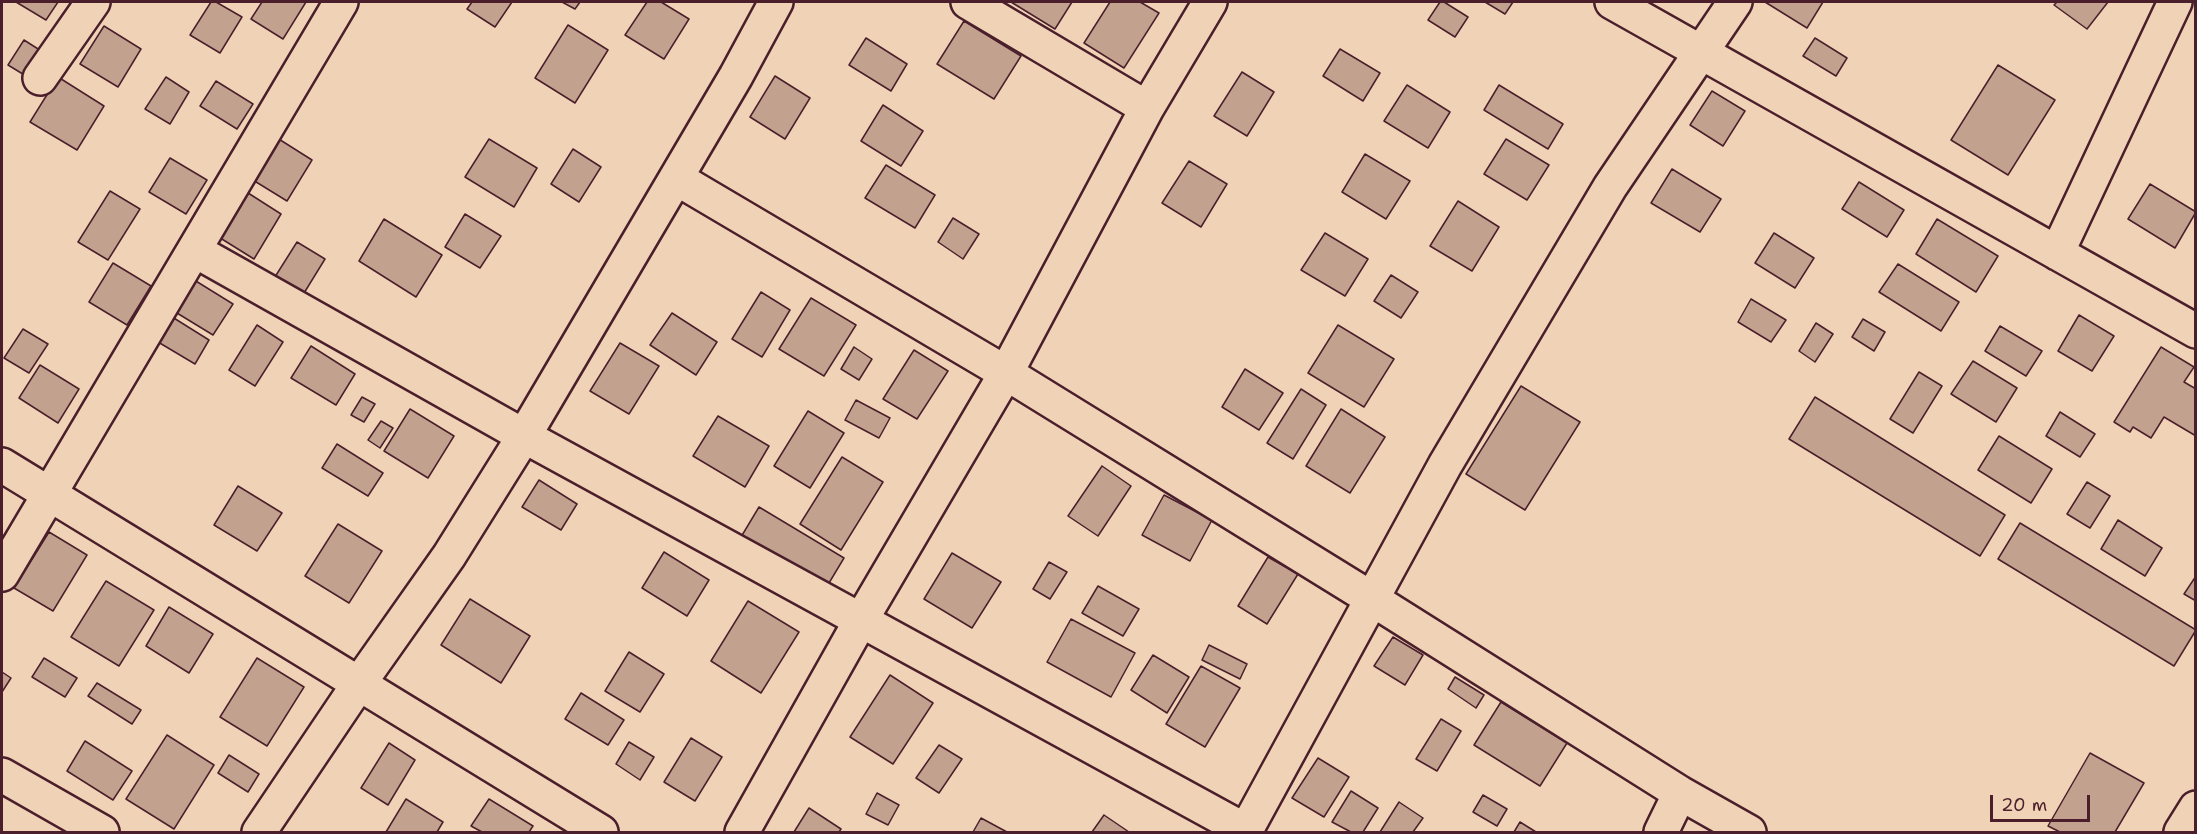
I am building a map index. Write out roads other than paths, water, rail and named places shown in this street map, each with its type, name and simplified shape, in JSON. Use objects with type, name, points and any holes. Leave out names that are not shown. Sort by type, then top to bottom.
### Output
[{"type":"street","points":[[40,78],[93,2]]},
{"type":"street","points":[[2,574],[341,2]]},
{"type":"street","points":[[259,832],[358,685],[449,556],[524,436],[736,76],[776,2]]},
{"type":"street","points":[[968,2],[1147,108]]},
{"type":"street","points":[[742,832],[861,620],[1006,374],[1147,108],[1210,2]]},
{"type":"street","points":[[1612,2],[2196,332]]},
{"type":"street","points":[[194,250],[524,436],[1246,832],[1445,465],[1610,187],[1735,2]]},
{"type":"street","points":[[2057,253],[2175,2]]},
{"type":"street","points":[[676,178],[1006,374],[1372,599],[1680,793],[1749,832]]},
{"type":"street","points":[[2,465],[601,832]]},
{"type":"street","points":[[2,775],[102,832]]},
{"type":"street","points":[[1661,832],[1680,793]]},
{"type":"street","points":[[2181,832],[2196,807]]}]
